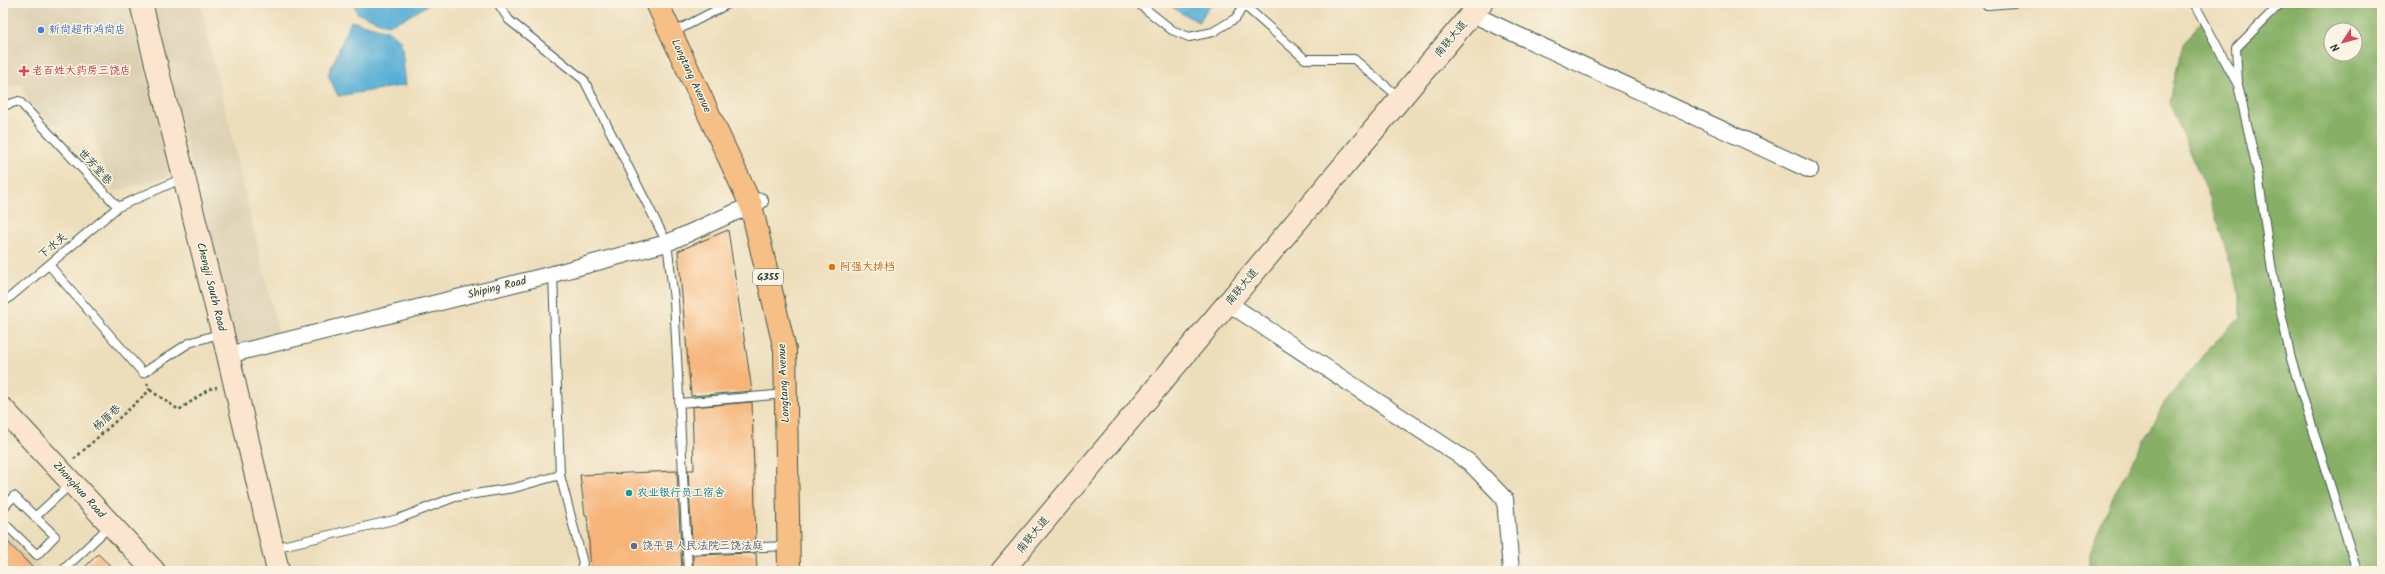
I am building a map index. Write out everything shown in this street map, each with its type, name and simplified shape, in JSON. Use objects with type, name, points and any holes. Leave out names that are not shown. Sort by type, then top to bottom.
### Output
[{"type":"highway","name":"Longtang Avenue","points":[[657,3],[675,31],[756,203],[785,350],[789,394],[792,546],[796,571]]},
{"type":"highway","name":"Longtang Avenue","points":[[667,3],[675,31]]},
{"type":"highway","name":"Longtang Avenue","points":[[789,571],[792,546]]},
{"type":"street","name":"Chengji South Road","points":[[141,3],[228,355],[232,382],[278,571]]},
{"type":"street","name":"南联大道","points":[[1002,571],[1477,8]]},
{"type":"street","points":[[1477,8],[1810,170]]},
{"type":"street","name":"Shiping Road","points":[[228,355],[553,274],[667,243],[756,203]]},
{"type":"street","points":[[1228,303],[1469,462],[1505,499],[1511,571]]},
{"type":"street","name":"Zhonghua Road","points":[[3,410],[67,476],[154,571]]},
{"type":"lane","points":[[498,3],[509,20],[584,80],[667,243],[674,300],[688,571]]},
{"type":"lane","points":[[675,31],[730,3]]},
{"type":"lane","points":[[1138,3],[1172,30],[1189,37],[1213,32],[1236,18],[1244,4],[1305,59],[1354,59],[1400,99]]},
{"type":"lane","points":[[1984,3],[1987,5],[2014,3]]},
{"type":"lane","points":[[2194,3],[2238,85]]},
{"type":"lane","points":[[2281,3],[2236,48],[2238,85],[2258,174],[2272,271],[2291,359],[2357,571]]},
{"type":"lane","name":"世芳堂巷","points":[[3,106],[19,101],[118,207]]},
{"type":"lane","points":[[118,207],[184,177]]},
{"type":"lane","name":"下水关","points":[[3,303],[118,207]]},
{"type":"lane","points":[[49,264],[144,373],[189,343],[222,333]]},
{"type":"lane","points":[[553,274],[560,475],[583,563],[580,571]]},
{"type":"lane","points":[[679,403],[789,394]]},
{"type":"lane","points":[[273,548],[398,520],[455,497],[514,488],[560,475]]},
{"type":"lane","points":[[35,517],[67,476]]},
{"type":"lane","points":[[3,508],[14,496],[55,536],[37,555],[3,522]]},
{"type":"lane","points":[[62,571],[111,525]]},
{"type":"lane","points":[[687,550],[792,546]]},
{"type":"path","points":[[144,373],[150,390],[179,410],[209,389],[232,382]]},
{"type":"path","name":"杨厝巷","points":[[67,476],[150,390]]},
{"type":"shaded area","points":[[3,3],[129,3],[170,176],[112,192],[89,119],[51,125],[29,103],[22,85],[3,86]]},
{"type":"shaded area","points":[[152,3],[200,3],[279,335],[236,345]]},
{"type":"shaded area","points":[[3,531],[42,568],[39,571],[3,571]]},
{"type":"green space","points":[[2281,3],[2382,3],[2382,571],[2089,571],[2089,552],[2114,495],[2164,403],[2210,347],[2240,318],[2240,295],[2209,196],[2169,102],[2183,44],[2204,18],[2238,84],[2236,48]]},
{"type":"water","points":[[354,3],[431,3],[404,19],[387,25],[357,13]]},
{"type":"water","points":[[1168,3],[1212,3],[1199,22],[1179,12]]},
{"type":"water","points":[[351,21],[388,31],[401,41],[406,85],[338,96],[328,75]]},
{"type":"building","points":[[728,230],[752,391],[691,396],[678,251]]},
{"type":"building","points":[[752,402],[756,542],[692,544],[688,470],[694,470],[692,407]]},
{"type":"building","points":[[677,471],[682,571],[591,571],[587,515],[585,515],[580,475]]},
{"type":"building","points":[[3,537],[36,571],[3,571]]},
{"type":"building","points":[[756,553],[757,571],[693,571],[693,555]]},
{"type":"building","points":[[98,554],[116,571],[81,571]]},
{"type":"place","name":"新尚超市鸿尚店","points":[[41,30]]},
{"type":"place","name":"老百姓大药房三饶店","points":[[24,71]]},
{"type":"place","name":"阿强大排档","points":[[832,267]]},
{"type":"place","name":"农业银行员工宿舍","points":[[629,493]]},
{"type":"place","name":"饶平县人民法院三饶法庭","points":[[634,546]]}]
